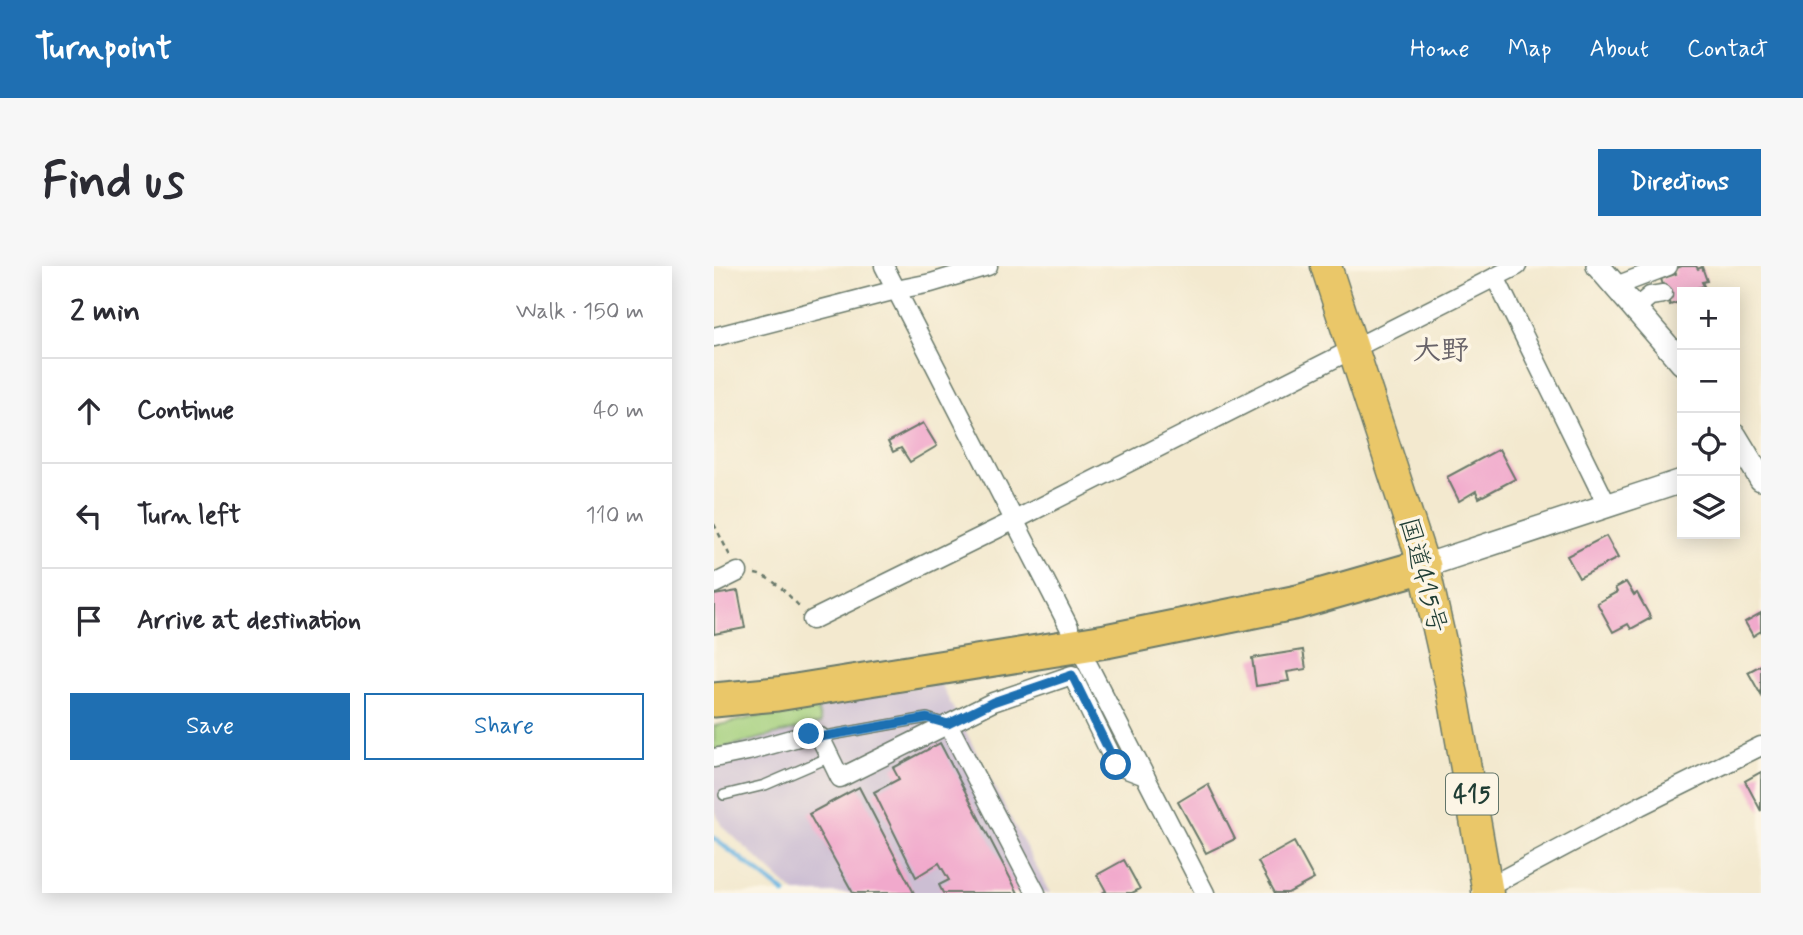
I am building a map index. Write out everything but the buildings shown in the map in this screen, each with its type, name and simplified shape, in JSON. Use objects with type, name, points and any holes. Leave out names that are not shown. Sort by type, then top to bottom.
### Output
[{"type":"highway","name":"国道415号","points":[[1326,266],[1424,566],[1453,695],[1484,891]]},
{"type":"highway","points":[[714,700],[777,694],[1106,642],[1298,602],[1424,566]]},
{"type":"highway","points":[[714,708],[777,694]]},
{"type":"street","points":[[884,266],[1069,627]]},
{"type":"street","points":[[714,337],[931,283],[988,266]]},
{"type":"street","points":[[813,620],[1517,266]]},
{"type":"street","points":[[1598,266],[1677,357]]},
{"type":"street","points":[[1616,286],[1668,266]]},
{"type":"street","points":[[1495,277],[1607,505]]},
{"type":"street","points":[[1636,308],[1650,296],[1663,294]]},
{"type":"street","points":[[1740,445],[1752,466]]},
{"type":"street","points":[[1424,566],[1677,483]]},
{"type":"street","points":[[714,584],[738,572]]},
{"type":"street","points":[[1082,653],[1205,893]]},
{"type":"street","points":[[714,758],[809,734],[820,737],[840,778],[993,702],[1072,675],[1116,765],[1145,776]]},
{"type":"street","points":[[948,724],[1036,893]]},
{"type":"street","points":[[1484,891],[1640,806],[1761,746]]},
{"type":"lane","points":[[820,737],[927,718],[948,724]]},
{"type":"lane","points":[[724,795],[765,785],[830,757]]},
{"type":"path","points":[[714,524],[738,572],[764,576],[784,590],[813,620]]},
{"type":"shaded area","points":[[940,683],[1050,893],[795,893],[721,825],[714,808],[714,750],[820,724],[816,704]]},
{"type":"green space","points":[[816,704],[821,723],[714,750],[714,726]]},
{"type":"waterway","points":[[714,838],[785,893]]},
{"type":"district","name":"大野","points":[[1441,349]]},
{"type":"route","points":[[809,734],[820,737],[927,718],[948,724],[993,702],[1072,675],[1116,765]]}]
